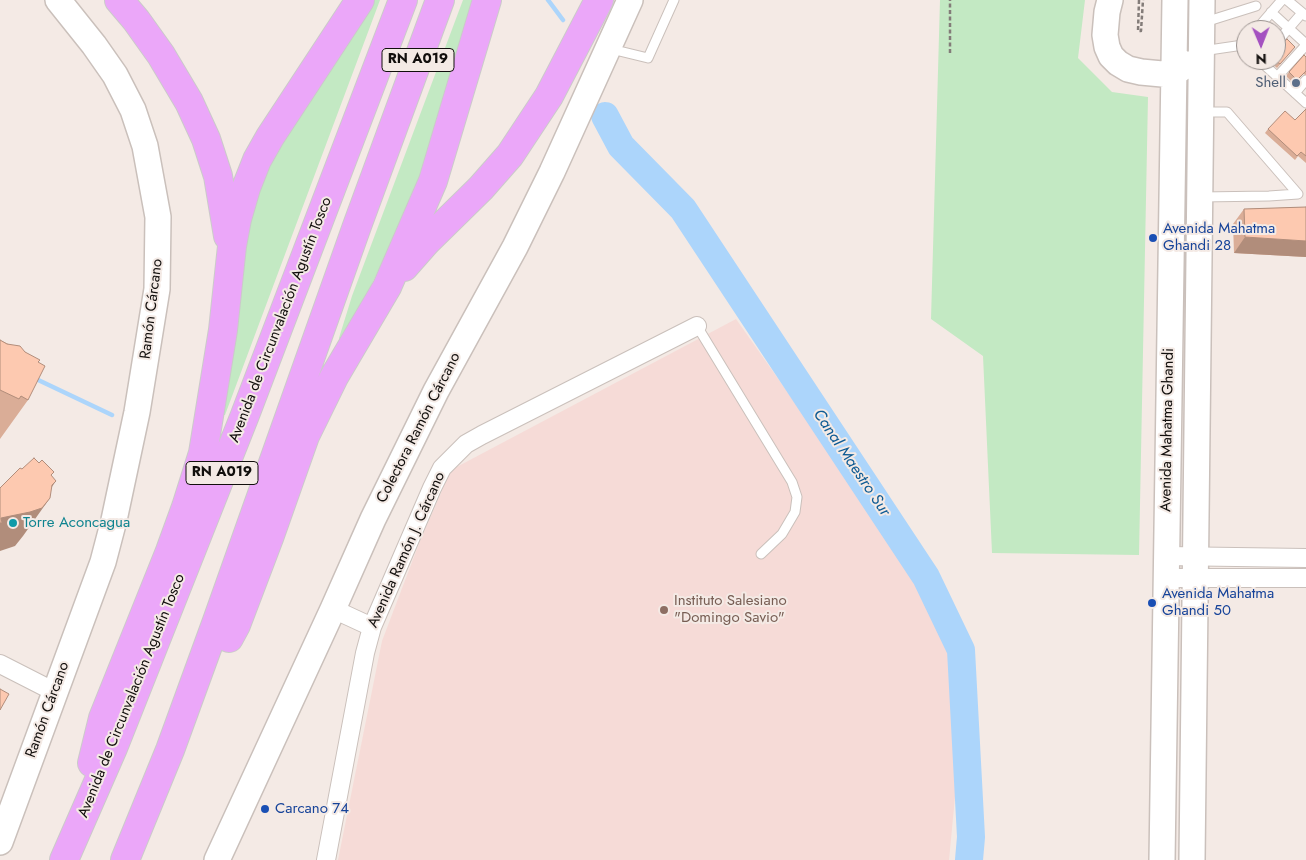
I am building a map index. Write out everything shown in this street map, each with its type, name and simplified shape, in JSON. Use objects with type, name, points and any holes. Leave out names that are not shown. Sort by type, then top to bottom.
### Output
[{"type":"highway","points":[[118,0],[136,20],[172,71],[206,139],[221,193],[228,232],[229,268]]},
{"type":"highway","points":[[70,849],[103,718],[170,551],[200,462],[208,428],[235,230],[243,197],[257,160],[360,0]]},
{"type":"highway","name":"Avenida de Circunvalación Agustín Tosco","points":[[70,849],[120,730],[245,415],[403,0]]},
{"type":"highway","name":"RN A019","points":[[125,860],[170,750],[218,621],[395,119],[440,0]]},
{"type":"highway","points":[[170,750],[236,625],[299,452],[318,408],[387,287],[433,181],[487,0]]},
{"type":"highway","points":[[387,287],[408,261],[481,188],[510,155],[549,96],[599,0]]},
{"type":"main road","name":"Ramón Cárcano","points":[[0,794],[103,562],[137,412],[154,318],[158,271],[158,217],[145,146],[133,110],[115,75],[58,0]]},
{"type":"main road","name":"Colectora Ramón Cárcano","points":[[217,860],[373,519],[436,391],[528,222],[630,0]]},
{"type":"main road","points":[[1110,0],[1105,35],[1107,47],[1111,56],[1128,69],[1173,75],[1202,51]]},
{"type":"main road","name":"Avenida Mahatma Ghandi","points":[[1162,860],[1175,0]]},
{"type":"main road","name":"Avenida Mahatma Ghandi","points":[[1192,860],[1202,11]]},
{"type":"main road","name":"Ramón Cárcano","points":[[0,842],[47,688]]},
{"type":"street","name":"Avenida Ramón J. Cárcano","points":[[326,860],[365,653],[372,627],[442,468],[466,444],[482,434],[697,326]]},
{"type":"street","points":[[1195,568],[1306,558]]},
{"type":"street","points":[[1166,567],[1306,578]]},
{"type":"street","points":[[333,609],[372,627]]},
{"type":"street","points":[[0,664],[47,688]]},
{"type":"lane","points":[[608,48],[648,58],[674,0]]},
{"type":"lane","points":[[1264,20],[1282,0]]},
{"type":"lane","points":[[1286,31],[1304,15],[1287,0]]},
{"type":"lane","points":[[1202,11],[1256,6]]},
{"type":"lane","points":[[1271,12],[1306,44],[1278,77]]},
{"type":"lane","points":[[1202,51],[1236,46]]},
{"type":"lane","points":[[1271,70],[1306,103]]},
{"type":"lane","points":[[1295,93],[1306,80]]},
{"type":"lane","points":[[1202,112],[1227,112],[1302,193]]},
{"type":"lane","points":[[1201,197],[1269,196],[1302,193]]},
{"type":"lane","points":[[697,326],[792,482],[797,497],[795,512],[782,534],[761,554]]},
{"type":"path","points":[[950,0],[950,53]]},
{"type":"path","points":[[1139,0],[1138,31],[1141,32],[1143,0]]},
{"type":"shaded area","name":"Instituto Salesiano \"Domingo Savio\"","points":[[736,319],[920,580],[952,650],[959,755],[949,860],[338,860],[382,641],[420,541],[451,470]]},
{"type":"green space","points":[[370,0],[380,0],[225,415],[223,415],[254,187]]},
{"type":"green space","points":[[463,0],[476,0],[426,172],[370,288],[340,341],[339,338],[352,296]]},
{"type":"green space","points":[[940,0],[1085,0],[1078,58],[1112,92],[1148,97],[1139,555],[992,553],[983,356],[931,319]]},
{"type":"building","points":[[1286,40],[1295,47],[1286,57]]},
{"type":"building","points":[[1304,55],[1306,57],[1306,71],[1297,80],[1289,72]]},
{"type":"building","name":"Shell","points":[[1306,109],[1306,156],[1301,152],[1297,156],[1268,129],[1285,111],[1295,120]]},
{"type":"building","points":[[1306,207],[1306,241],[1245,237],[1244,209]]},
{"type":"building","points":[[0,340],[7,344],[20,346],[25,352],[40,360],[38,362],[45,366],[28,400],[21,396],[19,399],[0,390]]},
{"type":"building","points":[[34,458],[39,463],[42,460],[54,472],[51,475],[56,481],[52,485],[50,498],[42,508],[1,518],[2,523],[0,523],[0,488],[20,468],[22,469]]},
{"type":"building","points":[[0,689],[9,694],[0,710]]},
{"type":"waterway","name":"Canal Maestro Sur","points":[[548,0],[563,20]]},
{"type":"waterway","name":"Canal Maestro Sur","points":[[605,116],[621,146],[683,209],[926,577],[961,650],[971,837],[969,860]]},
{"type":"waterway","points":[[34,378],[112,415]]},
{"type":"place","name":"Shell","points":[[1296,83]]},
{"type":"place","name":"Avenida Mahatma Ghandi 28","points":[[1153,238]]},
{"type":"place","name":"Torre Aconcagua","points":[[13,523]]},
{"type":"place","name":"Avenida Mahatma Ghandi 50","points":[[1152,603]]},
{"type":"place","name":"Instituto Salesiano \"Domingo Savio\"","points":[[664,610]]},
{"type":"place","name":"Carcano 74","points":[[265,809]]}]
